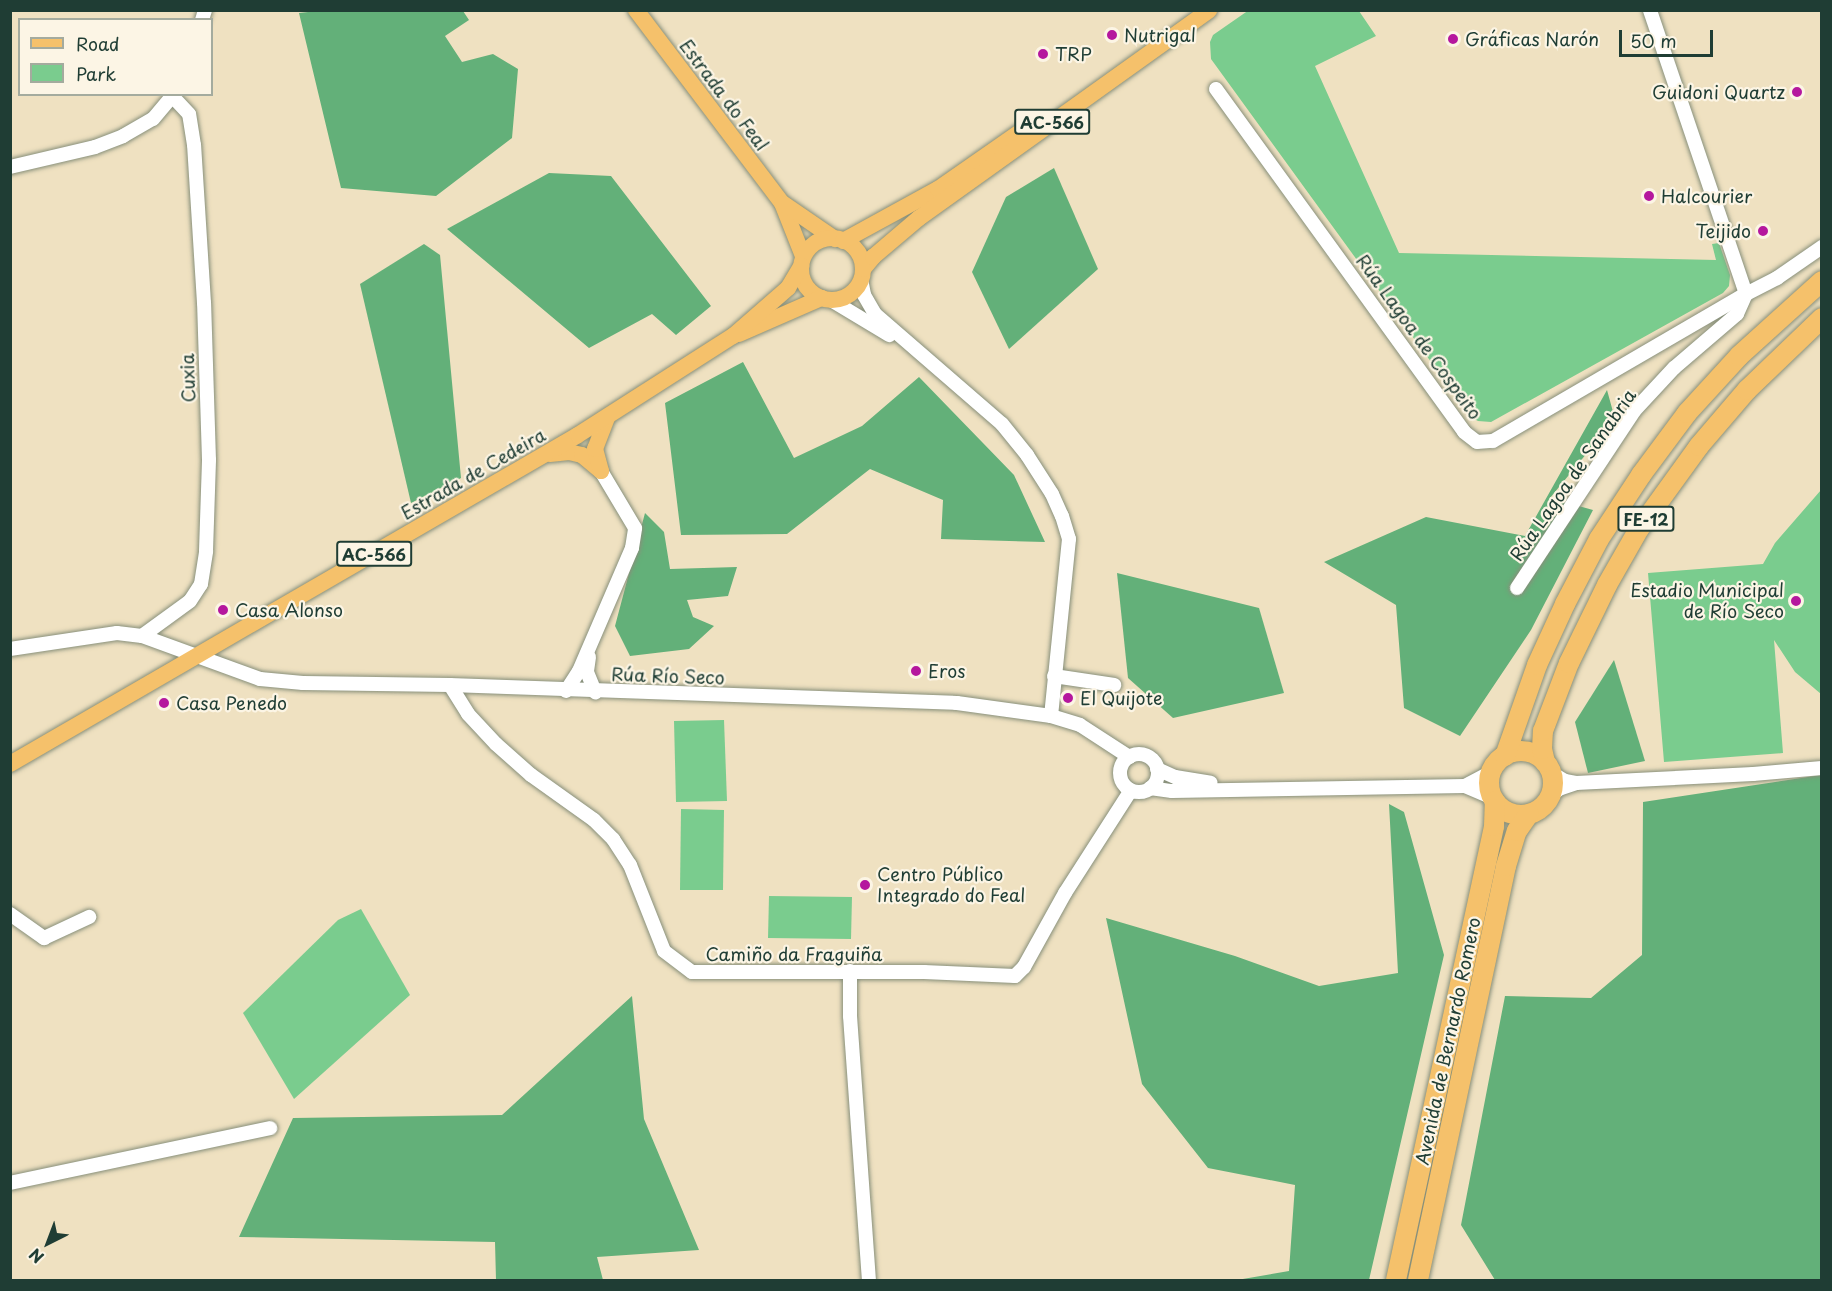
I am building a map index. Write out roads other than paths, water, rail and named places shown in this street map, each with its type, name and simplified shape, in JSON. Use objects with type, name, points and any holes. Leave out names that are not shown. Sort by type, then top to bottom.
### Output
[{"type":"highway","name":"FE-12","points":[[1505,756],[1537,665],[1565,604],[1599,539],[1641,475],[1687,413],[1739,356],[1821,281]]},
{"type":"highway","name":"FE-12","points":[[1548,767],[1542,749],[1543,731],[1569,663],[1607,585],[1639,529],[1699,446],[1726,414],[1762,375],[1821,318]]},
{"type":"highway","points":[[1522,751],[1538,756],[1548,767],[1552,780],[1549,797],[1544,804],[1529,814],[1510,813],[1494,799],[1490,789],[1491,772],[1505,756],[1522,751]]},
{"type":"highway","name":"Avenida de Bernardo Romero","points":[[1396,1281],[1494,826],[1494,799]]},
{"type":"highway","name":"Avenida de Bernardo Romero","points":[[1418,1281],[1506,867],[1517,831],[1529,814]]},
{"type":"main road","name":"Estrada do Feal","points":[[636,10],[782,203],[802,261]]},
{"type":"main road","points":[[839,240],[856,250],[862,274],[849,295],[826,299],[806,286],[802,261],[818,241],[839,240],[938,189],[1194,10]]},
{"type":"main road","name":"AC-566","points":[[862,274],[873,256],[919,218],[1209,10]]},
{"type":"main road","name":"Estrada do Feal","points":[[782,203],[839,240]]},
{"type":"main road","name":"Estrada de Cedeira","points":[[10,764],[607,417],[733,336],[788,288],[802,261]]},
{"type":"main road","name":"Estrada de Cedeira","points":[[733,336],[826,299]]},
{"type":"main road","points":[[601,471],[595,449],[607,417]]},
{"type":"main road","points":[[578,435],[601,471]]},
{"type":"main road","points":[[546,454],[569,452],[582,455],[601,471]]},
{"type":"street","points":[[1650,10],[1746,294],[1777,278],[1821,247]]},
{"type":"street","name":"Rúa Lagoa de Cospeito","points":[[1216,89],[1464,432],[1477,442],[1493,441],[1746,294]]},
{"type":"street","points":[[10,167],[95,147],[123,136],[153,119],[173,96]]},
{"type":"street","name":"Cuxia","points":[[142,636],[190,601],[201,584],[206,551],[209,449],[204,303],[194,145],[189,114],[173,96]]},
{"type":"street","points":[[862,274],[864,295],[875,314],[1002,424],[1027,455],[1062,516],[1069,539],[1051,716]]},
{"type":"street","name":"Rúa Lagoa de Sanabria","points":[[1517,588],[1634,411],[1674,368],[1737,314],[1746,294]]},
{"type":"street","points":[[826,299],[932,361]]},
{"type":"street","points":[[566,691],[591,646],[632,548],[635,528],[601,471]]},
{"type":"street","name":"Rúa Río Seco","points":[[10,649],[117,633],[142,636],[260,679],[303,683],[957,703],[1051,716],[1080,725],[1129,757]]},
{"type":"street","points":[[591,646],[587,672],[595,692]]},
{"type":"street","points":[[1054,676],[1114,685]]},
{"type":"street","name":"Camiño da Fraguiña","points":[[450,686],[468,714],[496,744],[531,775],[594,820],[613,839],[630,865],[664,951],[692,972],[850,971],[1015,976],[1024,967],[1065,893],[1131,790]]},
{"type":"street","points":[[1157,769],[1156,780],[1150,788],[1141,792],[1131,790],[1120,777],[1122,765],[1129,757],[1139,754],[1149,757],[1157,769],[1175,777],[1240,788]]},
{"type":"street","points":[[1548,767],[1565,781],[1576,783],[1754,774],[1821,768]]},
{"type":"street","points":[[1465,786],[1491,772]]},
{"type":"street","points":[[1549,797],[1559,789],[1576,783]]},
{"type":"street","points":[[1150,788],[1172,791],[1240,788],[1465,786],[1494,799]]},
{"type":"street","points":[[10,914],[44,938],[89,917]]},
{"type":"street","points":[[850,971],[850,1016],[869,1281]]},
{"type":"street","points":[[10,1184],[270,1128]]},
{"type":"place","name":"Nutrigal","points":[[1112,35]]},
{"type":"place","name":"Gráficas Narón","points":[[1453,39]]},
{"type":"place","name":"TRP","points":[[1043,54]]},
{"type":"place","name":"Guidoni Quartz","points":[[1797,92]]},
{"type":"place","name":"Halcourier","points":[[1649,196]]},
{"type":"place","name":"Teijido","points":[[1763,231]]},
{"type":"place","name":"Estadio Municipal de Río Seco","points":[[1796,601]]},
{"type":"place","name":"Casa Alonso","points":[[223,610]]},
{"type":"place","name":"Eros","points":[[916,671]]},
{"type":"place","name":"El Quijote","points":[[1068,698]]},
{"type":"place","name":"Casa Penedo","points":[[164,703]]},
{"type":"place","name":"Centro Público Integrado do Feal","points":[[865,885]]}]
